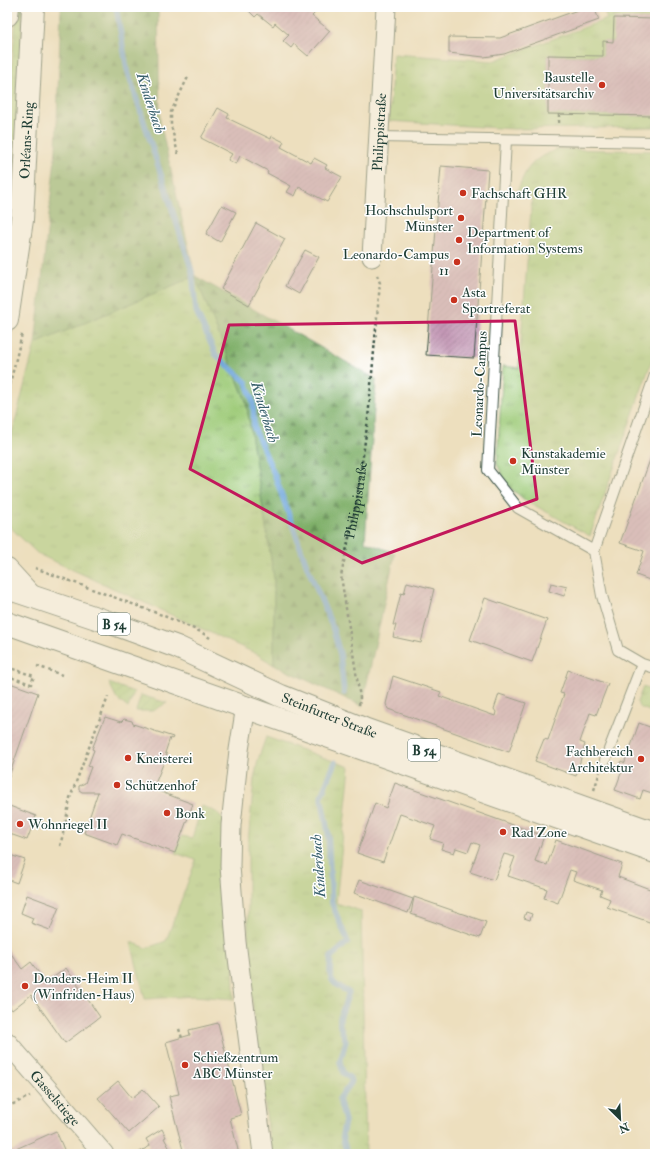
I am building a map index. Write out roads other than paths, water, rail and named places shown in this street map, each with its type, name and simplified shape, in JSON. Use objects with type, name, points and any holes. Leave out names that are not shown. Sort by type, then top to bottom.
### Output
[{"type":"main road","points":[[7,15],[8,7]]},
{"type":"main road","name":"Orléans-Ring","points":[[7,320],[22,220],[34,7]]},
{"type":"main road","name":"B 54","points":[[7,570],[30,595]]},
{"type":"main road","name":"Steinfurter Straße","points":[[7,588],[177,647],[281,696],[364,729],[655,833]]},
{"type":"main road","name":"Steinfurter Straße","points":[[8,623],[655,852]]},
{"type":"street","name":"Philippistraße","points":[[372,257],[386,7]]},
{"type":"street","points":[[246,706],[239,750],[231,825],[230,866],[236,942],[263,1154]]},
{"type":"street","name":"Gasselstiege","points":[[7,1042],[104,1154]]},
{"type":"lane","points":[[379,137],[655,142]]},
{"type":"lane","name":"Leonardo-Campus","points":[[506,140],[488,470],[518,508],[594,551]]},
{"type":"lane","points":[[655,375],[594,551],[602,596],[618,650],[642,664],[655,668]]},
{"type":"lane","points":[[605,760],[642,664]]},
{"type":"waterway","name":"Kinderbach","points":[[116,7],[127,69],[192,271],[196,311],[216,355],[246,382],[253,402],[254,428],[275,476],[307,566],[332,626],[340,654],[344,693]]},
{"type":"waterway","name":"Kinderbach","points":[[335,762],[321,796],[328,833],[332,904],[348,942],[331,957],[330,970],[331,979],[337,986],[349,992],[340,1018],[340,1026],[346,1041],[340,1062],[343,1073],[350,1078],[351,1083],[339,1099],[345,1121],[342,1135],[347,1154]]},
{"type":"place","name":"Baustelle Universitätsarchiv","points":[[602,85]]},
{"type":"place","name":"Fachschaft GHR","points":[[463,193]]},
{"type":"place","name":"Hochschulsport Münster","points":[[461,218]]},
{"type":"place","name":"Department of Information Systems","points":[[459,240]]},
{"type":"place","name":"Leonardo-Campus 11","points":[[457,262]]},
{"type":"place","name":"Asta Sportreferat","points":[[454,300]]},
{"type":"place","name":"Kunstakademie Münster","points":[[513,461]]},
{"type":"place","name":"Kneisterei","points":[[128,758]]},
{"type":"place","name":"Fachbereich Architektur","points":[[641,759]]},
{"type":"place","name":"Schützenhof","points":[[117,785]]},
{"type":"place","name":"Bonk","points":[[167,813]]},
{"type":"place","name":"Wohnriegel II","points":[[20,824]]},
{"type":"place","name":"Rad Zone","points":[[503,832]]},
{"type":"place","name":"Donders-Heim II (Winfriden-Haus)","points":[[25,986]]},
{"type":"place","name":"Schießzentrum ABC Münster","points":[[185,1065]]}]
